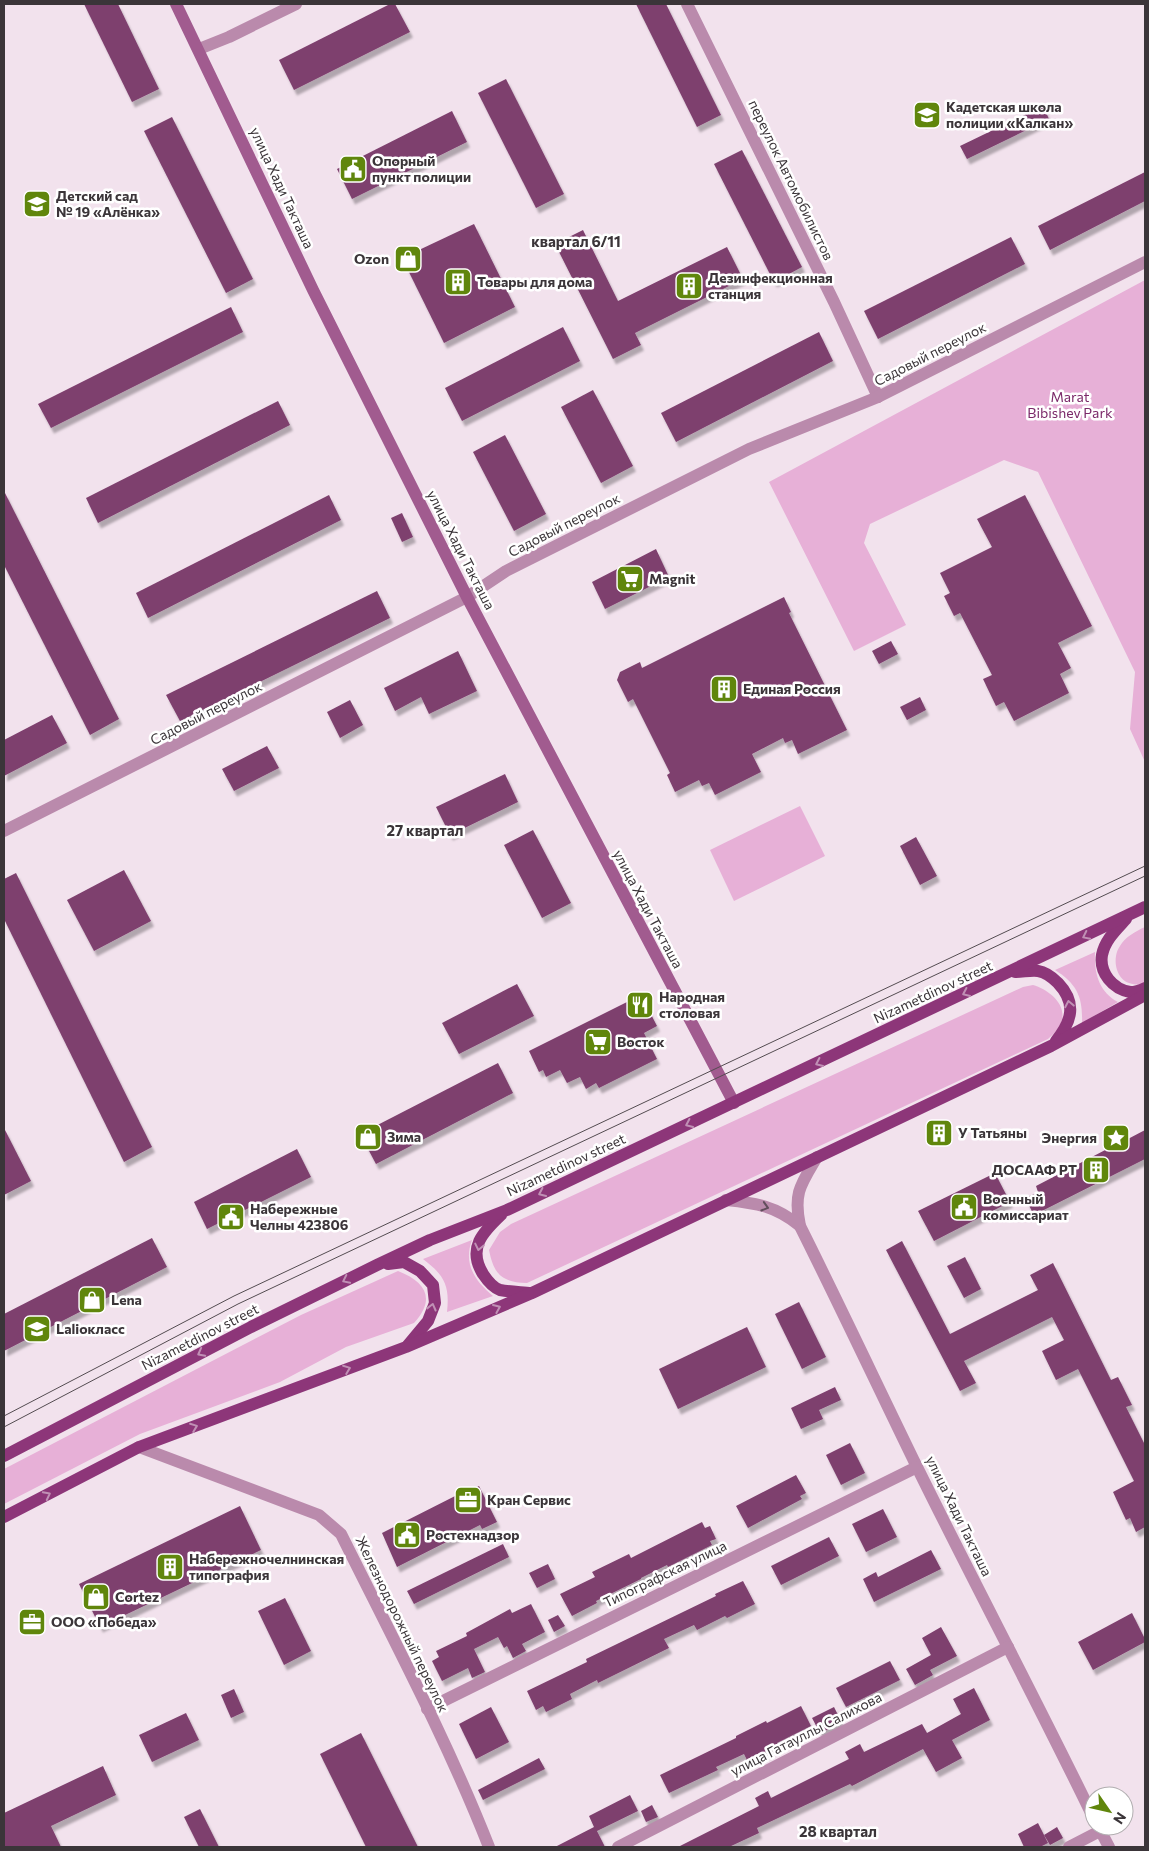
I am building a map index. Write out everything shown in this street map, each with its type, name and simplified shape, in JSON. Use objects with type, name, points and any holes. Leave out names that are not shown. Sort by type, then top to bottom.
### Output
[{"type":"main road","name":"улица Хади Такташа","points":[[176,4],[313,290],[467,597],[734,1103]]},
{"type":"main road","name":"Nizametdinov street","points":[[4,1456],[251,1327],[377,1265],[430,1240],[507,1210],[1145,907]]},
{"type":"main road","points":[[1131,914],[1108,939],[1102,956],[1104,973],[1114,986],[1132,992],[1145,988]]},
{"type":"main road","points":[[1010,972],[1040,971],[1054,978],[1065,991],[1071,1008],[1067,1027],[1051,1046]]},
{"type":"main road","points":[[4,1517],[139,1448],[406,1347],[532,1293],[1051,1046],[1145,995]]},
{"type":"main road","points":[[507,1210],[484,1231],[477,1248],[477,1264],[486,1278],[499,1289],[532,1293]]},
{"type":"main road","points":[[377,1265],[404,1262],[420,1271],[433,1285],[435,1303],[428,1321],[406,1347]]},
{"type":"street","points":[[199,49],[229,37],[296,4]]},
{"type":"street","name":"переулок Автомобилистов","points":[[687,4],[834,302],[878,398]]},
{"type":"street","name":"Садовый переулок","points":[[4,831],[467,597],[506,570],[749,449],[878,398],[1145,262]]},
{"type":"street","points":[[800,1226],[796,1208],[798,1190],[818,1157]]},
{"type":"street","points":[[726,1200],[768,1206],[788,1216],[800,1226]]},
{"type":"street","name":"улица Хади Такташа","points":[[800,1226],[917,1467],[1049,1725],[1084,1798]]},
{"type":"street","name":"Железнодорожный переулок","points":[[139,1448],[319,1515],[341,1534],[427,1709],[477,1816],[489,1847]]},
{"type":"street","name":"Типографская улица","points":[[427,1709],[917,1467]]},
{"type":"street","name":"улица Гатауллы Салихова","points":[[618,1847],[1008,1647]]},
{"type":"street","points":[[1069,1847],[1087,1836]]},
{"type":"street","points":[[1103,1836],[1109,1847]]},
{"type":"green space","name":"Marat Bibishev Park","points":[[1145,280],[1145,762],[1130,729],[1135,672],[1038,472],[1004,460],[870,524],[864,543],[906,625],[854,651],[769,482]]},
{"type":"green space","points":[[800,806],[825,856],[734,901],[710,850]]},
{"type":"green space","points":[[1145,927],[1145,984],[1139,985],[1129,983],[1121,977],[1116,967],[1116,956],[1125,940],[1134,932]]},
{"type":"green space","points":[[1095,952],[1099,981],[1106,993],[1118,1002],[1082,1023],[1080,998],[1077,992],[1063,975],[1055,970]]},
{"type":"green space","points":[[1033,985],[1052,995],[1061,1006],[1062,1020],[1059,1027],[1048,1039],[527,1283],[505,1279],[500,1276],[494,1266],[489,1250],[500,1232],[511,1224],[1023,987]]},
{"type":"green space","points":[[472,1240],[469,1257],[472,1271],[493,1296],[447,1312],[448,1303],[444,1281],[436,1270],[423,1259]]},
{"type":"green space","points":[[398,1271],[415,1280],[425,1292],[425,1306],[414,1323],[346,1347],[280,1382],[140,1434],[4,1504],[4,1469],[301,1315]]},
{"type":"building","points":[[84,4],[118,4],[159,89],[132,102]]},
{"type":"building","points":[[390,4],[395,4],[410,32],[294,90],[279,60]]},
{"type":"building","points":[[636,4],[666,4],[721,115],[697,127]]},
{"type":"building","points":[[506,79],[564,194],[536,208],[478,93]]},
{"type":"building","points":[[1043,106],[1049,119],[967,159],[960,146]]},
{"type":"building","points":[[452,111],[467,142],[352,199],[337,169]]},
{"type":"building","points":[[172,117],[253,279],[226,293],[144,131]]},
{"type":"building","points":[[742,150],[802,267],[774,282],[714,164]]},
{"type":"building","points":[[1145,172],[1145,201],[1050,250],[1038,226]]},
{"type":"building","name":"Товары для дома","points":[[474,224],[515,307],[444,343],[402,258]]},
{"type":"building","points":[[583,230],[618,301],[727,247],[743,279],[635,333],[641,345],[613,359],[555,244]]},
{"type":"building","points":[[1011,237],[1025,264],[878,339],[864,311]]},
{"type":"building","points":[[231,307],[243,332],[51,428],[38,404]]},
{"type":"building","points":[[563,327],[580,361],[462,421],[445,388]]},
{"type":"building","points":[[819,332],[833,361],[676,442],[661,413]]},
{"type":"building","points":[[593,390],[633,466],[601,483],[561,407]]},
{"type":"building","points":[[278,401],[290,425],[98,523],[86,498]]},
{"type":"building","points":[[505,435],[546,514],[514,531],[473,452]]},
{"type":"building","points":[[4,491],[119,719],[90,735],[4,565]]},
{"type":"building","points":[[329,495],[341,520],[148,618],[136,593]]},
{"type":"building","points":[[1025,495],[1092,626],[1058,643],[1071,668],[1060,674],[1069,693],[1014,721],[1004,702],[996,706],[983,679],[992,675],[960,613],[954,616],[944,596],[950,593],[940,573],[992,547],[977,519]]},
{"type":"building","points":[[402,513],[413,537],[402,542],[391,518]]},
{"type":"building","points":[[656,549],[669,577],[605,609],[592,582]]},
{"type":"building","points":[[377,591],[390,618],[180,721],[166,695]]},
{"type":"building","name":"Единая Россия","points":[[784,597],[791,612],[789,613],[847,730],[798,754],[792,740],[785,743],[783,738],[752,754],[761,772],[715,795],[709,783],[702,786],[699,780],[675,792],[667,775],[670,773],[633,699],[628,702],[617,680],[620,672],[640,662],[642,668]]},
{"type":"building","points":[[891,641],[898,654],[879,664],[872,651]]},
{"type":"building","points":[[458,651],[477,691],[429,714],[421,697],[395,711],[384,688]]},
{"type":"building","points":[[920,697],[926,710],[907,720],[900,707]]},
{"type":"building","points":[[350,700],[363,725],[340,738],[327,712]]},
{"type":"building","points":[[52,715],[67,743],[4,776],[4,740]]},
{"type":"building","points":[[267,746],[279,768],[234,791],[222,769]]},
{"type":"building","points":[[505,774],[518,802],[450,835],[436,807]]},
{"type":"building","points":[[533,830],[571,903],[542,918],[504,845]]},
{"type":"building","points":[[916,837],[937,876],[920,885],[900,846]]},
{"type":"building","points":[[124,870],[151,921],[94,951],[67,900]]},
{"type":"building","points":[[16,873],[152,1147],[124,1162],[4,919],[4,879]]},
{"type":"building","points":[[517,984],[534,1016],[459,1054],[442,1023]]},
{"type":"building","name":"Восток","points":[[641,995],[657,1026],[644,1033],[657,1059],[599,1088],[596,1083],[586,1089],[580,1077],[567,1083],[560,1070],[546,1077],[543,1070],[539,1072],[529,1051]]},
{"type":"building","points":[[498,1063],[513,1093],[376,1164],[360,1134]]},
{"type":"building","points":[[4,1128],[31,1181],[4,1195]]},
{"type":"building","name":"ДОСААФ РТ","points":[[1145,1130],[1145,1159],[1034,1215],[1025,1198],[1038,1192],[1036,1186],[1111,1147],[1108,1141],[1123,1134],[1126,1140]]},
{"type":"building","points":[[297,1149],[311,1177],[207,1229],[194,1202]]},
{"type":"building","name":"Военный комиссариат","points":[[995,1173],[1010,1202],[934,1241],[918,1211]]},
{"type":"building","points":[[152,1238],[167,1267],[4,1351],[4,1314]]},
{"type":"building","points":[[902,1241],[950,1334],[1038,1290],[1030,1275],[1053,1263],[1111,1380],[1118,1377],[1132,1405],[1126,1407],[1145,1445],[1145,1527],[1136,1532],[1130,1518],[1126,1520],[1113,1492],[1134,1481],[1078,1369],[1056,1380],[1042,1351],[1064,1340],[1052,1317],[964,1361],[976,1383],[960,1391],[886,1250]]},
{"type":"building","points":[[965,1257],[981,1289],[964,1298],[947,1266]]},
{"type":"building","points":[[799,1302],[826,1357],[802,1369],[775,1314]]},
{"type":"building","points":[[747,1327],[766,1367],[678,1409],[659,1369]]},
{"type":"building","points":[[835,1387],[841,1400],[819,1410],[823,1419],[801,1429],[791,1408]]},
{"type":"building","points":[[850,1443],[865,1473],[841,1485],[826,1455]]},
{"type":"building","points":[[796,1475],[806,1493],[800,1496],[802,1499],[748,1528],[736,1506]]},
{"type":"building","points":[[479,1486],[497,1522],[482,1529],[480,1525],[397,1567],[382,1533],[463,1492],[464,1494]]},
{"type":"building","name":"Набережночелнинская типография","points":[[240,1506],[261,1550],[100,1627],[79,1584]]},
{"type":"building","points":[[883,1509],[897,1537],[866,1552],[852,1524]]},
{"type":"building","points":[[702,1522],[705,1528],[710,1526],[716,1539],[710,1541],[712,1545],[641,1578],[596,1601],[597,1603],[572,1616],[560,1594],[595,1577],[592,1572],[629,1554],[631,1558]]},
{"type":"building","points":[[829,1537],[839,1556],[781,1585],[771,1566]]},
{"type":"building","points":[[503,1544],[509,1557],[414,1604],[407,1591]]},
{"type":"building","points":[[931,1550],[941,1569],[874,1602],[863,1579],[876,1572],[878,1577]]},
{"type":"building","points":[[548,1564],[555,1579],[537,1588],[529,1573]]},
{"type":"building","points":[[743,1581],[755,1604],[697,1630],[694,1625],[664,1639],[669,1648],[598,1683],[597,1680],[570,1694],[572,1699],[546,1712],[543,1706],[536,1710],[527,1691],[587,1662],[586,1659]]},
{"type":"building","points":[[285,1598],[311,1651],[284,1665],[258,1611]]},
{"type":"building","points":[[531,1604],[545,1632],[522,1644],[526,1651],[513,1658],[507,1646],[504,1648],[498,1637],[474,1649],[485,1672],[472,1678],[468,1668],[442,1681],[432,1661],[439,1657],[436,1651],[467,1636],[466,1633],[510,1609],[512,1613]]},
{"type":"building","points":[[1132,1613],[1145,1642],[1093,1670],[1078,1642]]},
{"type":"building","points":[[558,1615],[565,1626],[554,1632],[548,1620]]},
{"type":"building","points":[[941,1627],[957,1656],[930,1670],[933,1675],[915,1685],[906,1669],[931,1655],[922,1638]]},
{"type":"building","points":[[890,1661],[900,1680],[846,1707],[836,1688]]},
{"type":"building","points":[[974,1688],[990,1720],[952,1740],[962,1758],[936,1772],[923,1749],[852,1786],[850,1784],[757,1828],[759,1833],[729,1847],[678,1847],[759,1806],[755,1798],[768,1791],[771,1798],[849,1759],[845,1752],[860,1744],[864,1752],[922,1724],[927,1733],[961,1714],[953,1699]]},
{"type":"building","points":[[234,1689],[244,1712],[231,1718],[221,1695]]},
{"type":"building","points":[[801,1706],[811,1726],[747,1760],[744,1754],[716,1767],[718,1770],[669,1793],[660,1775],[736,1738],[736,1736],[766,1721],[767,1723]]},
{"type":"building","points":[[491,1707],[509,1742],[476,1759],[459,1724]]},
{"type":"building","points":[[834,1707],[842,1723],[820,1733],[812,1718]]},
{"type":"building","points":[[186,1713],[199,1740],[152,1762],[139,1735]]},
{"type":"building","points":[[361,1733],[418,1847],[366,1847],[320,1754]]},
{"type":"building","points":[[539,1758],[545,1769],[483,1800],[478,1790]]},
{"type":"building","points":[[103,1766],[116,1795],[51,1826],[61,1847],[4,1847],[4,1813]]},
{"type":"building","points":[[630,1795],[638,1811],[597,1831],[605,1847],[555,1847],[594,1827],[589,1816]]},
{"type":"building","points":[[652,1805],[658,1817],[646,1822],[641,1811]]},
{"type":"building","points":[[200,1809],[219,1847],[199,1847],[184,1817]]},
{"type":"building","points":[[1038,1823],[1048,1843],[1040,1847],[1024,1847],[1018,1834]]},
{"type":"building","points":[[1057,1827],[1063,1838],[1050,1845],[1044,1835]]},
{"type":"tram line","points":[[4,1416],[234,1296],[1145,866]]},
{"type":"tram line","points":[[4,1427],[238,1304],[1145,876]]},
{"type":"place","name":"Кадетская школа полиции «Калкан»","points":[[927,115]]},
{"type":"place","name":"Опорный пункт полиции","points":[[353,169]]},
{"type":"place","name":"Детский сад № 19 «Алёнка»","points":[[37,204]]},
{"type":"place","name":"Ozon","points":[[408,259]]},
{"type":"place","name":"Товары для дома","points":[[458,282]]},
{"type":"place","name":"Дезинфекционная станция","points":[[689,286]]},
{"type":"place","name":"Magnit","points":[[630,579]]},
{"type":"place","name":"Единая Россия","points":[[724,689]]},
{"type":"place","name":"Народная столовая","points":[[640,1005]]},
{"type":"place","name":"Восток","points":[[598,1042]]},
{"type":"place","name":"У Татьяны","points":[[939,1133]]},
{"type":"place","name":"Зима","points":[[368,1137]]},
{"type":"place","name":"Энергия","points":[[1116,1138]]},
{"type":"place","name":"ДОСААФ РТ","points":[[1096,1170]]},
{"type":"place","name":"Военный комиссариат","points":[[964,1207]]},
{"type":"place","name":"Набережные Челны 423806","points":[[231,1217]]},
{"type":"place","name":"Lena","points":[[92,1300]]},
{"type":"place","name":"Lalioкласс","points":[[37,1329]]},
{"type":"place","name":"Кран Сервис","points":[[468,1500]]},
{"type":"place","name":"Ростехнадзор","points":[[407,1535]]},
{"type":"place","name":"Набережночелнинская типография","points":[[170,1567]]},
{"type":"place","name":"Cortez","points":[[96,1597]]},
{"type":"place","name":"ООО «Победа»","points":[[32,1622]]},
{"type":"district","name":"квартал 6/11","points":[[576,242]]},
{"type":"district","name":"27 квартал","points":[[425,831]]},
{"type":"district","name":"28 квартал","points":[[838,1832]]}]
